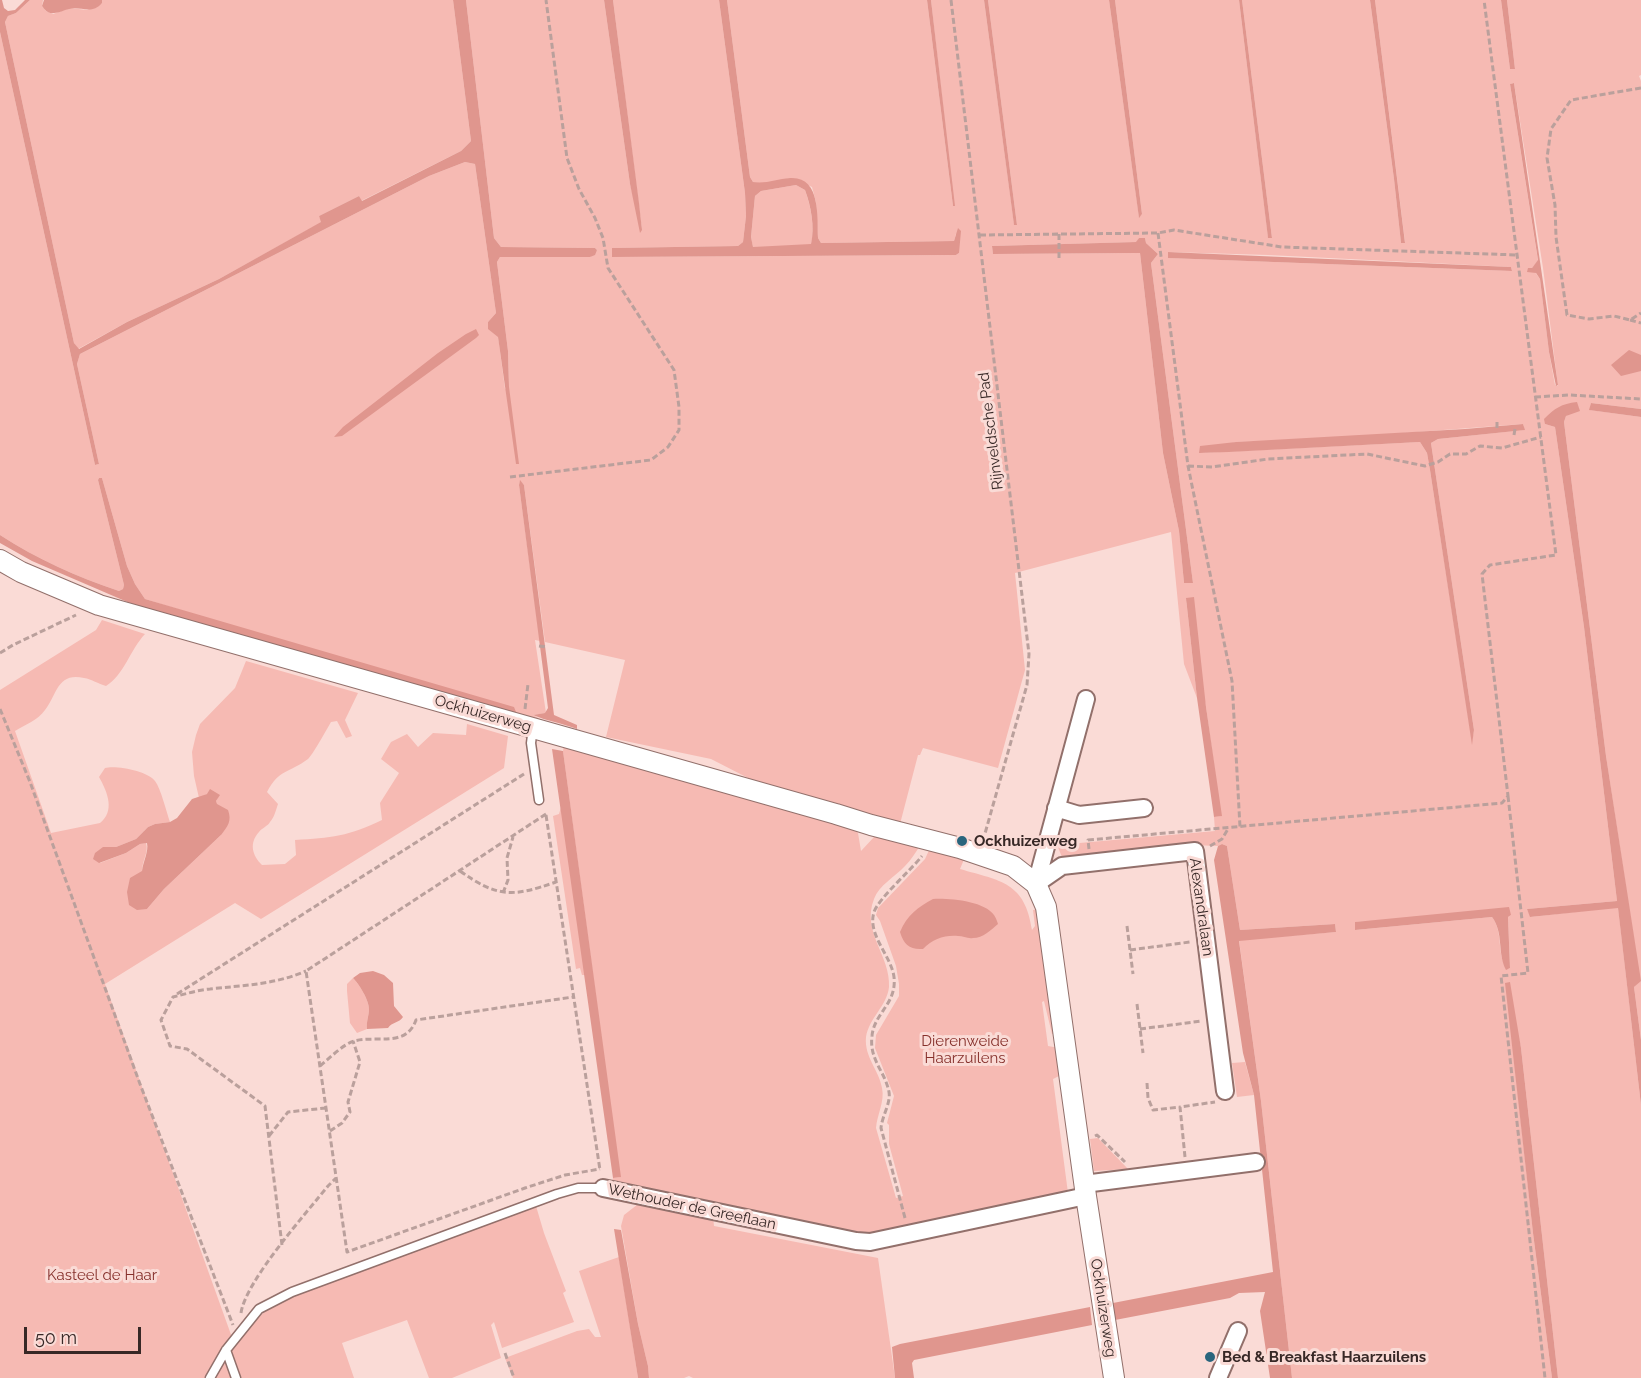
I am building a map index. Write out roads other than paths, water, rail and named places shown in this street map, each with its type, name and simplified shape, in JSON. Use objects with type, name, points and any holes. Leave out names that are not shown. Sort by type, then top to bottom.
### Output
[{"type":"street","name":"Ockhuizerweg","points":[[0,560],[21,572],[97,604],[979,854],[1013,866],[1036,884],[1046,907],[1085,1190],[1114,1378]]},
{"type":"street","points":[[1036,884],[1086,699]]},
{"type":"street","points":[[1056,808],[1078,815],[1144,808]]},
{"type":"street","name":"Alexandralaan","points":[[1036,884],[1062,866],[1195,851],[1225,1091]]},
{"type":"street","name":"Wethouder de Greeflaan","points":[[603,1188],[870,1242],[1140,1177],[1256,1162]]},
{"type":"street","points":[[1218,1378],[1238,1331]]},
{"type":"lane","points":[[527,726],[539,800]]},
{"type":"lane","name":"Wethouder de Greeflaan","points":[[210,1378],[238,1333],[259,1309],[292,1292],[557,1194],[578,1188],[603,1188]]},
{"type":"lane","points":[[226,1350],[236,1378]]},
{"type":"place","name":"Ockhuizerweg","points":[[962,841]]},
{"type":"place","name":"Bed & Breakfast Haarzuilens","points":[[1210,1357]]},
{"type":"park label","name":"Dierenweide Haarzuilens","points":[[965,1050]]},
{"type":"park label","name":"Kasteel de Haar","points":[[102,1275]]}]
